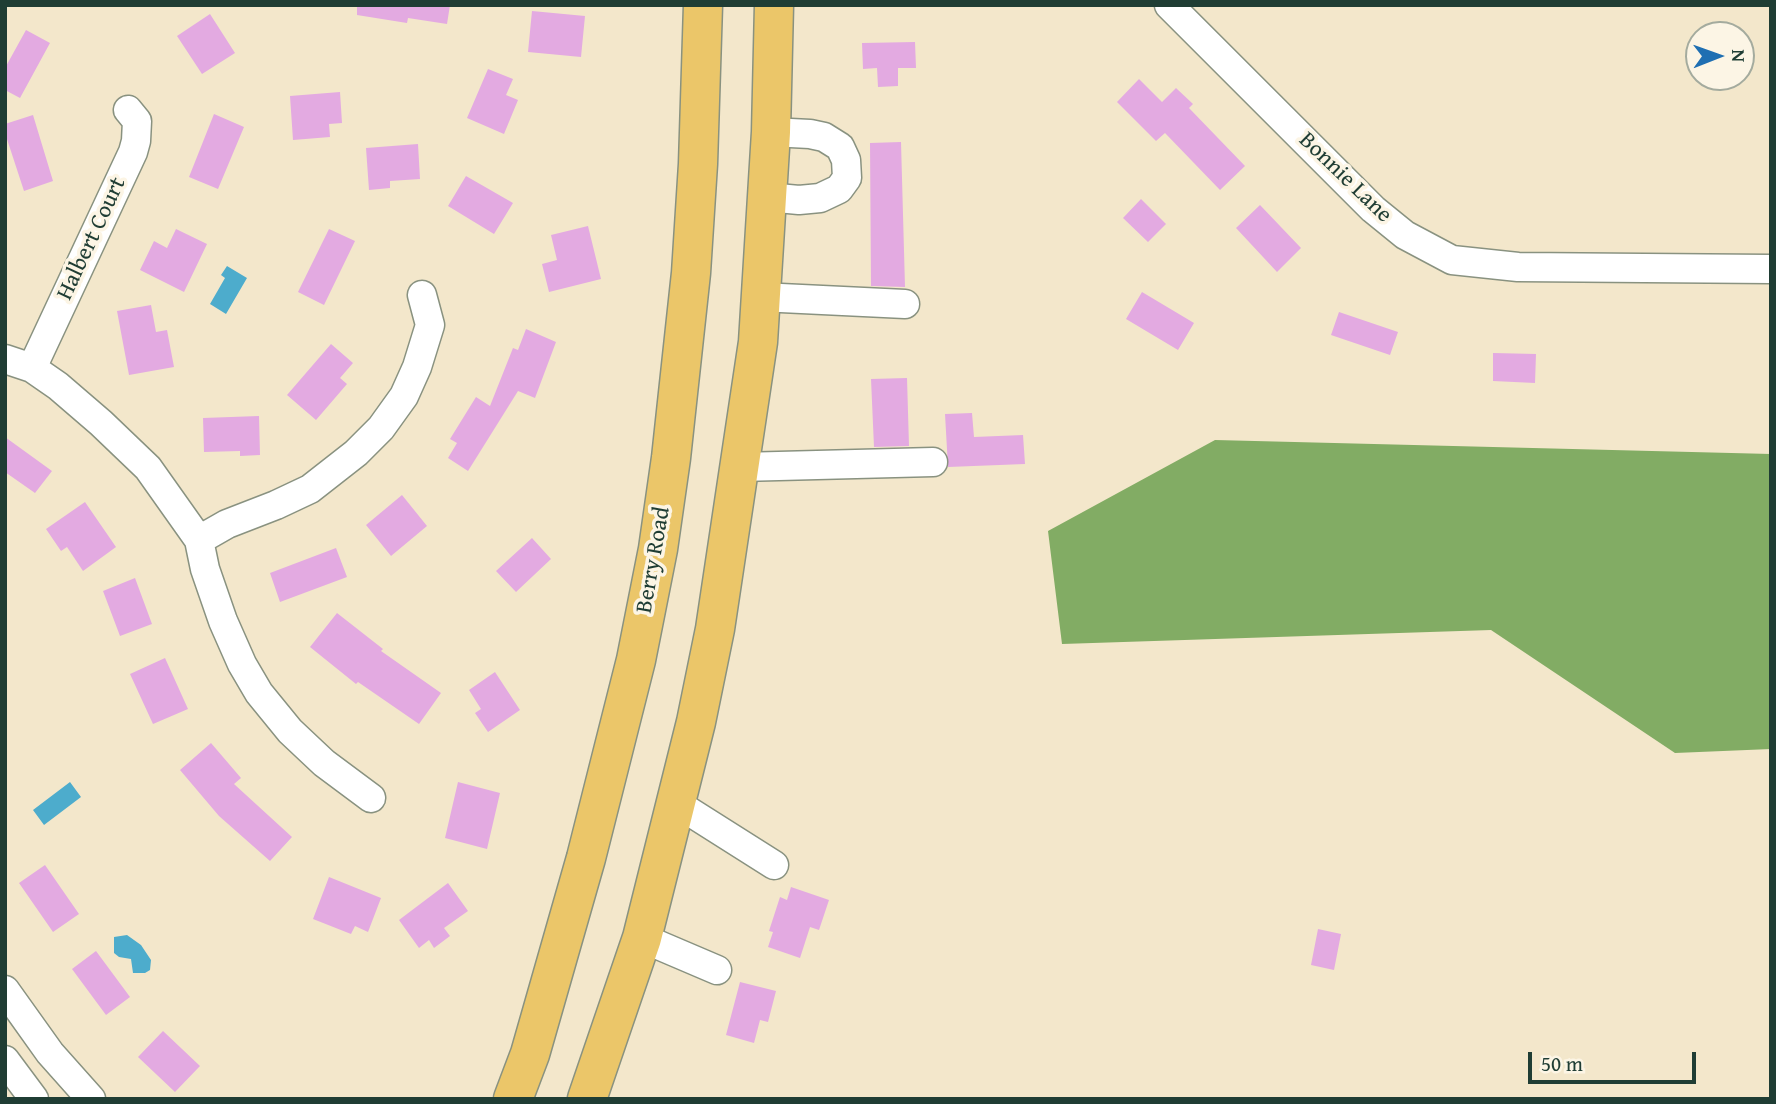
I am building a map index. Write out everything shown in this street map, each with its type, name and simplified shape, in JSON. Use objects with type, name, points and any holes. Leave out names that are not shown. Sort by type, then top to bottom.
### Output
[{"type":"highway","name":"Berry Road","points":[[513,1099],[534,1040],[586,859],[636,660],[658,550],[671,458],[692,260],[703,5]]},
{"type":"highway","points":[[587,1099],[642,938],[696,722],[715,629],[758,342],[771,132],[774,5]]},
{"type":"street","name":"Bonnie Lane","points":[[1169,5],[1373,209],[1405,235],[1452,260],[1531,267],[1771,269]]},
{"type":"street","name":"Halbert Court","points":[[32,368],[133,152],[137,121],[128,110]]},
{"type":"street","points":[[767,197],[799,200],[820,198],[839,189],[847,178],[846,160],[840,147],[824,137],[771,132]]},
{"type":"street","points":[[199,540],[226,524],[310,489],[356,453],[381,428],[404,396],[417,367],[430,325],[422,295]]},
{"type":"street","points":[[760,297],[905,304]]},
{"type":"street","points":[[5,359],[32,368],[82,405],[148,468],[199,540],[205,569],[223,621],[242,664],[259,693],[324,763],[371,798]]},
{"type":"street","points":[[740,467],[933,462]]},
{"type":"street","points":[[676,803],[774,866]]},
{"type":"street","points":[[642,938],[717,970]]},
{"type":"street","points":[[5,990],[50,1053],[91,1099]]},
{"type":"street","points":[[5,1059],[34,1099]]},
{"type":"green space","points":[[1215,440],[1771,454],[1771,749],[1675,753],[1491,630],[1062,644],[1048,531]]},
{"type":"water","points":[[227,266],[247,278],[226,314],[210,304],[225,278],[221,275]]},
{"type":"water","points":[[70,782],[81,797],[44,825],[33,810]]},
{"type":"water","points":[[127,935],[141,945],[151,960],[150,970],[145,973],[133,973],[131,959],[119,957],[114,953],[114,937]]},
{"type":"building","points":[[357,5],[450,5],[447,24],[408,18],[407,23],[357,15]]},
{"type":"building","points":[[532,11],[585,16],[581,57],[528,52]]},
{"type":"building","points":[[210,14],[235,53],[202,74],[177,36]]},
{"type":"building","points":[[26,30],[50,43],[20,98],[5,90],[5,68]]},
{"type":"building","points":[[915,42],[916,68],[898,68],[898,86],[878,87],[877,68],[863,69],[862,43]]},
{"type":"building","points":[[488,69],[513,79],[506,95],[518,100],[504,134],[467,118]]},
{"type":"building","points":[[1139,79],[1162,102],[1176,88],[1193,104],[1189,108],[1245,166],[1220,190],[1165,133],[1156,141],[1117,102]]},
{"type":"building","points":[[340,92],[342,123],[329,124],[330,137],[293,140],[290,96]]},
{"type":"building","points":[[214,114],[244,127],[218,189],[189,177]]},
{"type":"building","points":[[33,115],[53,181],[24,191],[5,133],[5,124]]},
{"type":"building","points":[[901,142],[905,287],[871,286],[870,143]]},
{"type":"building","points":[[418,144],[420,179],[390,181],[390,188],[369,190],[366,148]]},
{"type":"building","points":[[466,176],[513,203],[494,234],[448,206]]},
{"type":"building","points":[[1141,199],[1166,224],[1148,242],[1123,218]]},
{"type":"building","points":[[1260,205],[1301,248],[1277,272],[1236,228]]},
{"type":"building","points":[[588,226],[601,279],[549,292],[542,264],[557,260],[551,235]]},
{"type":"building","points":[[176,229],[207,244],[184,292],[140,270],[154,241],[167,248]]},
{"type":"building","points":[[329,229],[355,241],[324,305],[298,292]]},
{"type":"building","points":[[1142,292],[1194,323],[1178,350],[1126,319]]},
{"type":"building","points":[[151,305],[156,332],[167,330],[174,367],[129,375],[117,311]]},
{"type":"building","points":[[1339,312],[1398,332],[1390,355],[1331,335]]},
{"type":"building","points":[[526,329],[556,342],[535,398],[518,391],[468,471],[448,458],[457,443],[450,439],[476,397],[490,406],[513,348],[518,350]]},
{"type":"building","points":[[331,344],[353,363],[340,378],[347,384],[316,420],[287,395]]},
{"type":"building","points":[[1493,353],[1536,354],[1535,383],[1493,381]]},
{"type":"building","points":[[907,378],[909,446],[874,447],[871,379]]},
{"type":"building","points":[[972,413],[974,437],[1023,435],[1025,464],[948,467],[945,414]]},
{"type":"building","points":[[259,416],[260,455],[240,456],[240,451],[204,452],[203,418]]},
{"type":"building","points":[[5,437],[52,471],[35,493],[5,472]]},
{"type":"building","points":[[402,495],[427,526],[391,556],[366,525]]},
{"type":"building","points":[[85,502],[116,547],[83,571],[67,547],[61,551],[46,529]]},
{"type":"building","points":[[532,538],[551,559],[516,592],[496,571]]},
{"type":"building","points":[[336,548],[347,577],[280,602],[270,573]]},
{"type":"building","points":[[135,578],[152,624],[120,636],[103,591]]},
{"type":"building","points":[[337,613],[383,649],[381,651],[441,693],[419,724],[358,682],[356,684],[310,647]]},
{"type":"building","points":[[165,658],[188,709],[153,724],[130,674]]},
{"type":"building","points":[[495,672],[520,710],[488,732],[475,713],[481,709],[469,690]]},
{"type":"building","points":[[211,743],[241,778],[234,784],[292,837],[270,861],[219,816],[180,770]]},
{"type":"building","points":[[458,782],[500,793],[487,849],[445,838]]},
{"type":"building","points":[[45,865],[79,914],[53,932],[19,883]]},
{"type":"building","points":[[329,877],[381,898],[368,932],[355,926],[351,934],[313,919]]},
{"type":"building","points":[[448,883],[468,911],[444,928],[450,936],[434,948],[429,940],[419,948],[399,920]]},
{"type":"building","points":[[791,887],[829,900],[819,930],[810,927],[800,958],[768,947],[773,932],[769,931],[780,897],[787,900]]},
{"type":"building","points":[[1318,929],[1341,934],[1334,970],[1311,965]]},
{"type":"building","points":[[96,951],[130,997],[106,1015],[72,969]]},
{"type":"building","points":[[740,982],[776,991],[768,1022],[760,1020],[754,1043],[726,1035]]},
{"type":"building","points":[[163,1031],[200,1066],[175,1092],[138,1057]]}]
